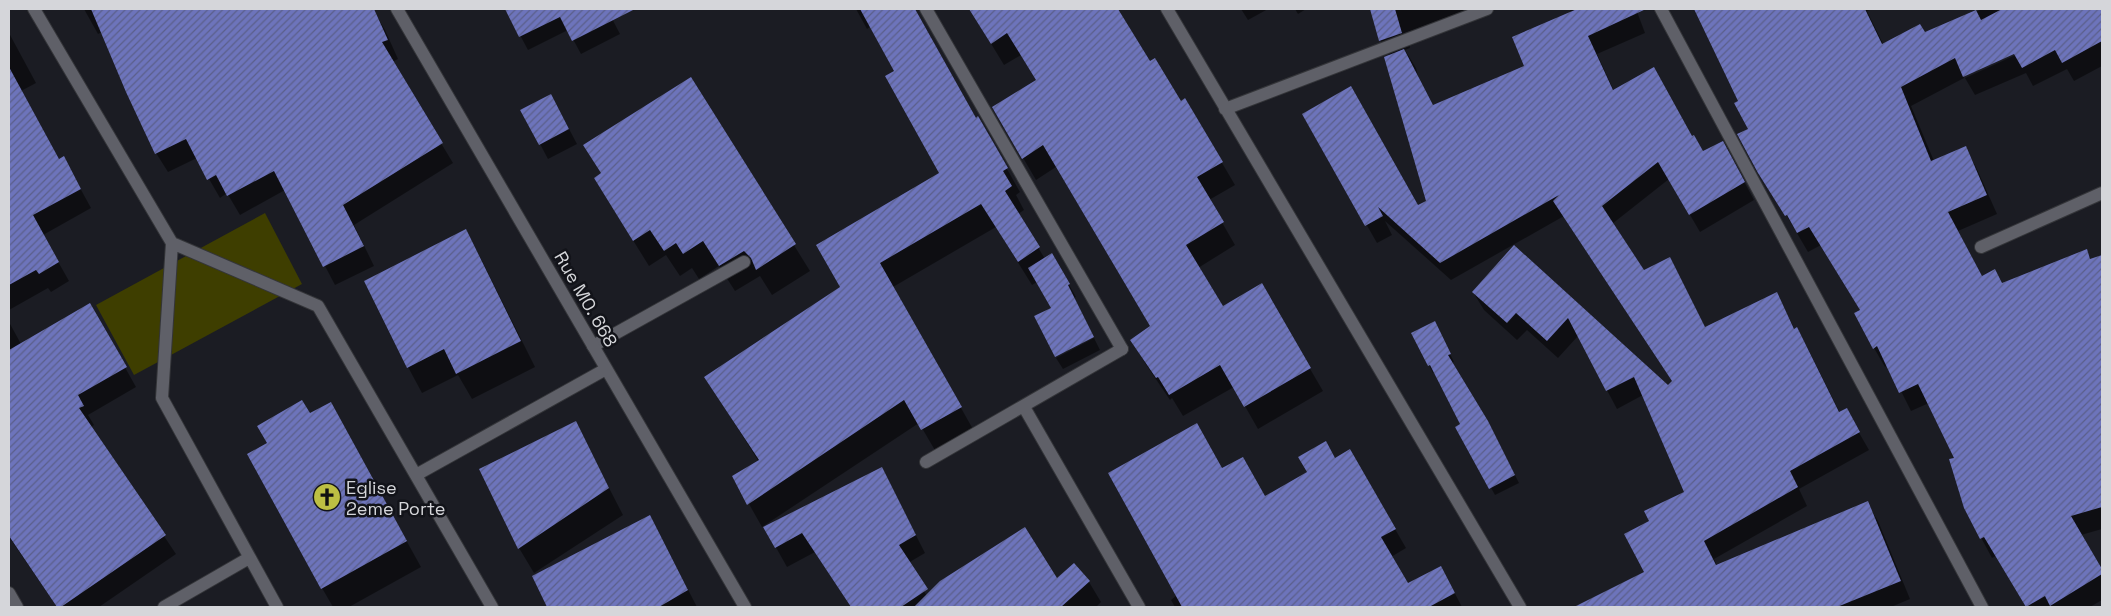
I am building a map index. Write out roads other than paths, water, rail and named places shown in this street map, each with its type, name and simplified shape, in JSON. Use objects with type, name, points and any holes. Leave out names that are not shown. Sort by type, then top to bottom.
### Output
[{"type":"street","points":[[34,9],[172,243],[162,398],[276,607]]},
{"type":"street","name":"Rue MO. 668","points":[[397,9],[745,607]]},
{"type":"street","points":[[926,9],[1122,349],[926,462]]},
{"type":"street","points":[[1167,9],[1520,607]]},
{"type":"street","points":[[1225,109],[1487,9]]},
{"type":"street","points":[[1661,9],[1982,607]]},
{"type":"street","points":[[1982,247],[2102,193]]},
{"type":"street","points":[[172,243],[318,306],[492,607]]},
{"type":"street","points":[[593,346],[744,262]]},
{"type":"street","points":[[416,475],[606,368]]},
{"type":"street","points":[[1024,407],[1139,607]]},
{"type":"street","points":[[164,607],[249,558]]},
{"type":"street","points":[[9,593],[17,607]]},
{"type":"place","name":"Eglise 2eme Porte","points":[[327,497]]}]
